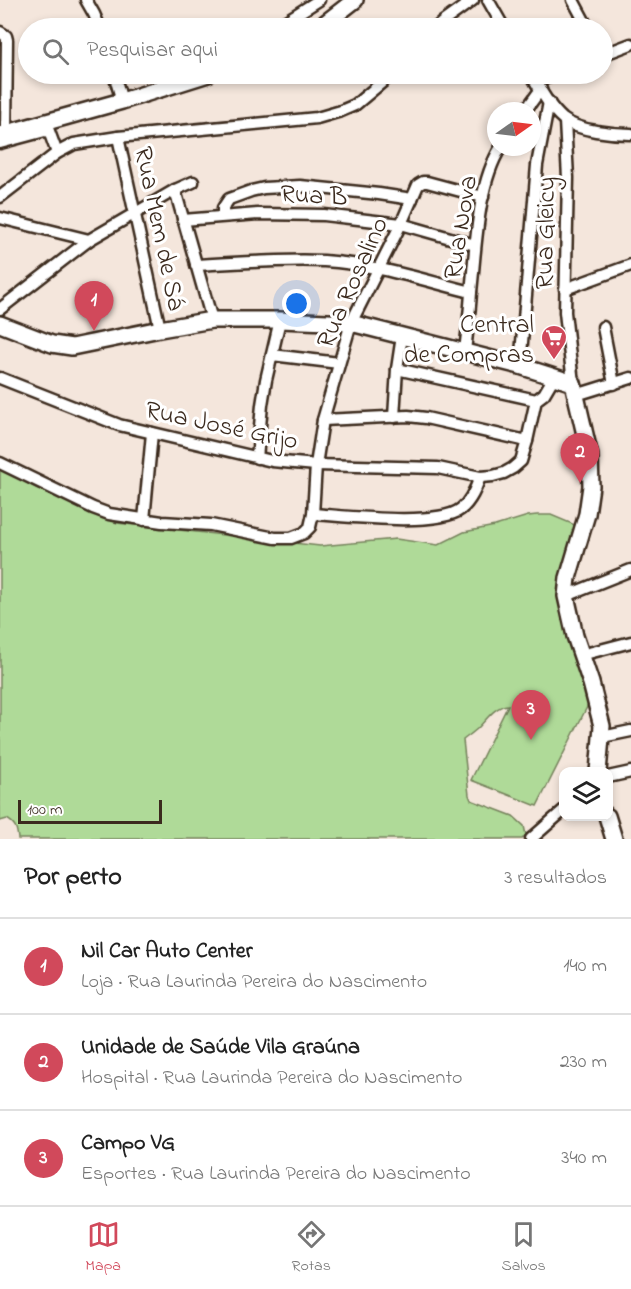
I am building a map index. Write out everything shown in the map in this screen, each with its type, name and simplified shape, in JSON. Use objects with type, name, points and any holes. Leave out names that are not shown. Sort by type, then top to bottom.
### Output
[{"type":"street","points":[[86,0],[96,18]]},
{"type":"street","points":[[291,18],[319,0]]},
{"type":"street","points":[[332,18],[355,0]]},
{"type":"street","points":[[448,18],[473,0]]},
{"type":"street","points":[[488,0],[498,18]]},
{"type":"street","points":[[573,0],[583,18]]},
{"type":"street","points":[[0,32],[8,40],[2,137],[45,127],[176,84]]},
{"type":"street","points":[[613,51],[631,44]]},
{"type":"street","points":[[117,84],[122,101]]},
{"type":"street","points":[[0,197],[57,153],[74,144],[118,137],[316,118],[355,105],[381,84]]},
{"type":"street","points":[[528,102],[535,84]]},
{"type":"street","points":[[538,84],[555,111],[565,121],[598,131],[631,134]]},
{"type":"street","points":[[520,366],[537,165],[549,102]]},
{"type":"street","name":"Rua Gleicy","points":[[565,121],[568,178],[565,289],[567,336],[575,389]]},
{"type":"street","points":[[45,127],[57,153]]},
{"type":"street","name":"Rua Mem de Sá","points":[[118,137],[160,328]]},
{"type":"street","name":"Rua Nova","points":[[465,352],[475,245],[483,197],[495,156]]},
{"type":"street","points":[[0,309],[89,240],[193,182]]},
{"type":"street","name":"Rua Rosalino","points":[[313,514],[316,465],[323,420],[351,323],[401,224],[417,185],[423,182],[483,197]]},
{"type":"street","points":[[223,216],[224,208],[230,199],[264,188],[300,186],[412,199]]},
{"type":"street","points":[[175,190],[212,320]]},
{"type":"street","name":"Rua B","points":[[183,220],[258,214],[324,216],[401,224],[475,245]]},
{"type":"street","points":[[0,218],[89,240]]},
{"type":"street","points":[[196,265],[326,261],[379,269],[471,292]]},
{"type":"street","points":[[565,289],[631,266]]},
{"type":"street","points":[[0,324],[52,344],[72,347],[160,328],[212,320],[351,323],[520,366],[554,377],[575,389],[614,384],[631,378]]},
{"type":"street","points":[[257,458],[266,380],[280,320]]},
{"type":"street","points":[[603,327],[614,384]]},
{"type":"street","points":[[394,417],[402,336]]},
{"type":"street","points":[[272,355],[339,363]]},
{"type":"street","points":[[397,369],[536,400]]},
{"type":"street","points":[[0,463],[109,514],[144,520],[211,525],[274,538],[291,538],[304,533],[310,527],[313,514],[426,519],[450,515],[460,510],[466,504],[480,477],[493,476],[513,468],[521,461],[536,400],[544,394],[554,377]]},
{"type":"street","name":"Rua José Grijo","points":[[0,378],[119,425],[272,462],[438,468],[480,477]]},
{"type":"street","points":[[575,389],[590,456],[591,486],[587,514],[568,578],[566,596],[602,726],[598,767]]},
{"type":"street","points":[[323,420],[408,416],[527,441]]},
{"type":"street","points":[[144,520],[152,433]]},
{"type":"street","points":[[566,596],[631,570]]},
{"type":"street","points":[[581,655],[631,642]]},
{"type":"street","points":[[602,737],[631,731]]},
{"type":"street","points":[[613,776],[631,772]]},
{"type":"street","points":[[531,839],[559,814]]},
{"type":"street","points":[[609,821],[614,839]]},
{"type":"green space","points":[[0,468],[36,488],[117,523],[320,546],[396,539],[438,545],[464,532],[537,515],[551,515],[575,525],[577,528],[568,562],[591,699],[537,806],[471,780],[508,705],[495,710],[463,740],[471,800],[513,816],[524,826],[526,835],[522,839],[18,839],[12,823],[7,819],[0,821]]},
{"type":"place","name":"Nil Car Auto Center","points":[[94,331]]},
{"type":"place","name":"Central de Compras","points":[[554,361]]},
{"type":"place","name":"Unidade de Saúde Vila Graúna","points":[[580,483]]},
{"type":"place","name":"Campo VG","points":[[531,740]]}]
